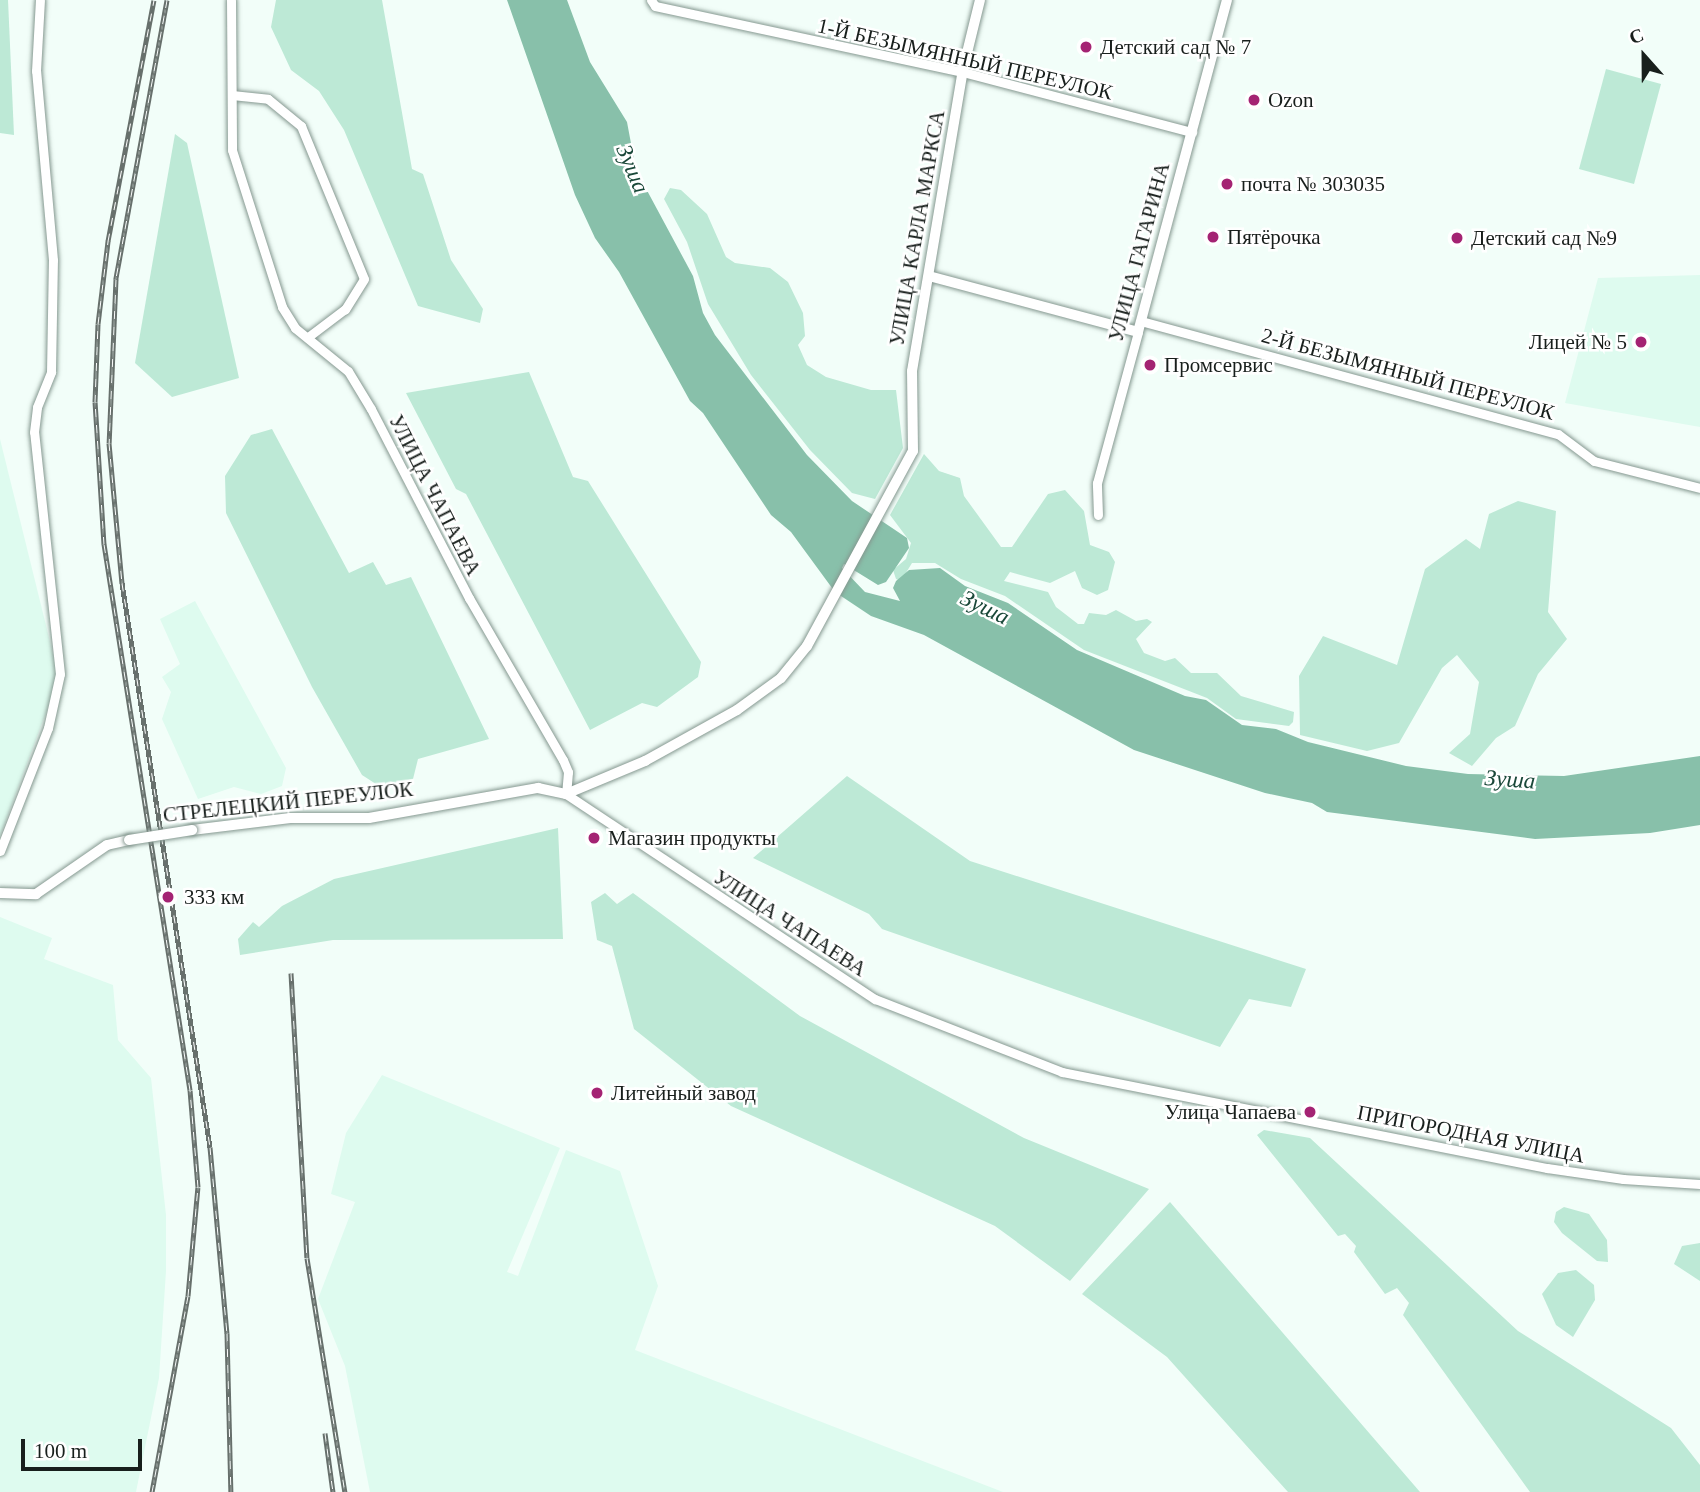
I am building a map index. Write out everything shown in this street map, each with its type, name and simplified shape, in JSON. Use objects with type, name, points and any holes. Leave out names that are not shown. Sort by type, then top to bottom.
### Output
[{"type":"main road","name":"УЛИЦА КАРЛА МАРКСА","points":[[566,794],[645,761],[766,691],[807,646],[908,463],[915,441],[912,371],[963,72],[980,0]]},
{"type":"main road","name":"УЛИЦА ГАГАРИНА","points":[[1139,327],[1227,0]]},
{"type":"main road","name":"2-Й БЕЗЫМЯННЫЙ ПЕРЕУЛОК","points":[[929,276],[1139,327]]},
{"type":"main road","name":"СТРЕЛЕЦКИЙ ПЕРЕУЛОК","points":[[0,893],[36,894],[107,845],[129,840],[267,820],[369,818],[538,788],[566,794]]},
{"type":"street","points":[[0,851],[48,728],[60,674],[34,432],[37,407],[51,372],[53,288],[52,225],[36,71],[40,0]]},
{"type":"street","name":"УЛИЦА ЧАПАЕВА","points":[[231,0],[232,150],[282,307],[295,328],[348,371],[371,409],[469,598],[563,760],[568,772],[566,794],[824,966],[906,1014],[1062,1072],[1238,1108]]},
{"type":"street","name":"1-Й БЕЗЫМЯННЫЙ ПЕРЕУЛОК","points":[[651,0],[655,6],[963,72],[1192,132]]},
{"type":"street","points":[[232,95],[268,99],[301,126],[364,279],[345,309],[309,338]]},
{"type":"street","name":"2-Й БЕЗЫМЯННЫЙ ПЕРЕУЛОК","points":[[1139,327],[1558,434],[1594,461],[1700,488]]},
{"type":"street","name":"УЛИЦА ГАГАРИНА","points":[[1098,516],[1094,503],[1099,477],[1139,327]]},
{"type":"street","name":"ПРИГОРОДНАЯ УЛИЦА","points":[[1238,1108],[1547,1168],[1623,1180],[1700,1184]]},
{"type":"shaded area","points":[[0,0],[8,0],[14,135],[0,133]]},
{"type":"shaded area","points":[[276,0],[382,0],[412,169],[423,174],[451,260],[483,309],[480,323],[418,306],[344,130],[319,91],[291,70],[271,27]]},
{"type":"shaded area","points":[[1606,69],[1661,84],[1634,184],[1579,169]]},
{"type":"shaded area","points":[[175,134],[187,143],[239,378],[172,397],[135,363]]},
{"type":"shaded area","points":[[670,188],[681,190],[707,214],[726,257],[735,263],[770,268],[788,282],[803,313],[805,336],[798,345],[807,365],[826,377],[871,390],[896,390],[903,448],[875,499],[852,493],[810,450],[751,375],[708,304],[687,242],[664,199]]},
{"type":"shaded area","name":"Лицей № 5","points":[[1700,275],[1700,427],[1565,403],[1598,278]]},
{"type":"shaded area","points":[[529,372],[573,477],[588,481],[701,662],[698,677],[657,707],[642,703],[590,730],[466,494],[456,489],[406,393]]},
{"type":"shaded area","points":[[272,429],[349,573],[373,562],[386,585],[411,577],[489,739],[418,759],[413,779],[379,786],[362,775],[312,687],[226,513],[225,476],[251,435]]},
{"type":"shaded area","points":[[0,439],[59,678],[0,836]]},
{"type":"shaded area","points":[[924,454],[939,471],[960,478],[964,496],[1001,547],[1012,547],[1048,494],[1065,490],[1084,511],[1090,545],[1109,552],[1115,562],[1108,590],[1097,595],[1082,588],[1075,571],[1050,583],[1010,572],[1004,581],[1048,592],[1056,607],[1078,624],[1084,624],[1089,613],[1106,615],[1116,610],[1136,621],[1147,619],[1152,622],[1136,639],[1144,653],[1165,661],[1175,658],[1191,673],[1217,673],[1241,696],[1294,712],[1293,722],[1289,726],[1236,719],[1207,698],[1084,650],[1005,596],[961,579],[935,563],[912,563],[901,581],[896,579],[893,570],[906,559],[911,543],[890,515]]},
{"type":"shaded area","points":[[1518,501],[1556,511],[1548,612],[1567,639],[1538,674],[1515,726],[1496,738],[1472,766],[1449,753],[1470,734],[1479,682],[1457,655],[1442,668],[1399,743],[1367,751],[1300,735],[1299,676],[1323,636],[1397,665],[1425,569],[1466,539],[1480,549],[1489,514]]},
{"type":"shaded area","points":[[195,601],[286,768],[282,786],[261,794],[234,787],[198,799],[162,719],[171,692],[162,677],[180,664],[160,619]]},
{"type":"shaded area","points":[[847,776],[970,861],[1306,969],[1291,1007],[1249,999],[1220,1047],[882,929],[869,914],[753,858]]},
{"type":"shaded area","points":[[558,828],[563,939],[333,940],[240,955],[238,939],[253,922],[259,927],[282,906],[334,879]]},
{"type":"shaded area","points":[[605,893],[617,904],[633,893],[800,1016],[1024,1138],[1149,1189],[1070,1281],[995,1226],[731,1106],[634,1029],[612,946],[597,940],[591,902]]},
{"type":"shaded area","points":[[0,917],[52,938],[44,959],[113,985],[118,1040],[151,1078],[166,1215],[166,1271],[159,1378],[136,1492],[0,1492]]},
{"type":"shaded area","points":[[382,1075],[560,1148],[507,1272],[518,1276],[566,1150],[620,1171],[658,1286],[635,1350],[1003,1492],[370,1492],[345,1366],[318,1299],[355,1202],[331,1194],[346,1133]]},
{"type":"shaded area","points":[[1264,1130],[1310,1138],[1518,1331],[1671,1428],[1700,1465],[1700,1492],[1530,1492],[1403,1315],[1409,1303],[1397,1288],[1385,1294],[1354,1252],[1356,1246],[1345,1234],[1338,1236],[1257,1135]]},
{"type":"shaded area","points":[[1170,1202],[1420,1492],[1288,1492],[1167,1357],[1082,1294]]},
{"type":"shaded area","points":[[1564,1207],[1589,1214],[1607,1240],[1608,1262],[1597,1261],[1562,1233],[1554,1222],[1556,1212]]},
{"type":"shaded area","points":[[1700,1243],[1700,1281],[1674,1264],[1682,1246]]},
{"type":"shaded area","points":[[1576,1270],[1594,1285],[1595,1300],[1573,1337],[1556,1325],[1542,1294],[1558,1273]]},
{"type":"water","name":"Зуша","points":[[507,0],[567,0],[590,62],[627,122],[636,170],[693,276],[703,313],[715,335],[807,455],[852,501],[907,538],[909,548],[886,582],[878,585],[844,564],[842,568],[865,592],[900,601],[893,588],[896,581],[909,570],[940,568],[965,586],[1008,603],[1077,650],[1185,696],[1206,700],[1242,725],[1276,729],[1308,742],[1406,766],[1468,774],[1564,776],[1700,756],[1700,825],[1650,833],[1535,839],[1327,812],[1312,803],[1265,793],[1134,750],[924,635],[871,616],[835,592],[791,532],[771,515],[703,413],[690,401],[619,272],[595,238],[575,195]]},
{"type":"railway","points":[[152,1492],[188,1296],[198,1187],[190,1090],[104,544],[95,402],[98,324],[108,241],[154,0]]},
{"type":"railway","points":[[167,0],[116,279],[109,443],[122,583],[210,1147],[227,1333],[231,1492]]},
{"type":"railway","points":[[291,973],[307,1258],[345,1492]]},
{"type":"railway","points":[[325,1433],[333,1492]]},
{"type":"place","name":"Детский сад № 7","points":[[1086,47]]},
{"type":"place","name":"Ozon","points":[[1254,100]]},
{"type":"place","name":"почта № 303035","points":[[1227,184]]},
{"type":"place","name":"Пятёрочка","points":[[1213,237]]},
{"type":"place","name":"Детский сад №9","points":[[1457,238]]},
{"type":"place","name":"Лицей № 5","points":[[1641,342]]},
{"type":"place","name":"Промсервис","points":[[1150,365]]},
{"type":"place","name":"Магазин продукты","points":[[594,838]]},
{"type":"place","name":"333 км","points":[[168,897]]},
{"type":"place","name":"Литейный завод","points":[[597,1093]]},
{"type":"place","name":"Улица Чапаева","points":[[1310,1112]]}]
